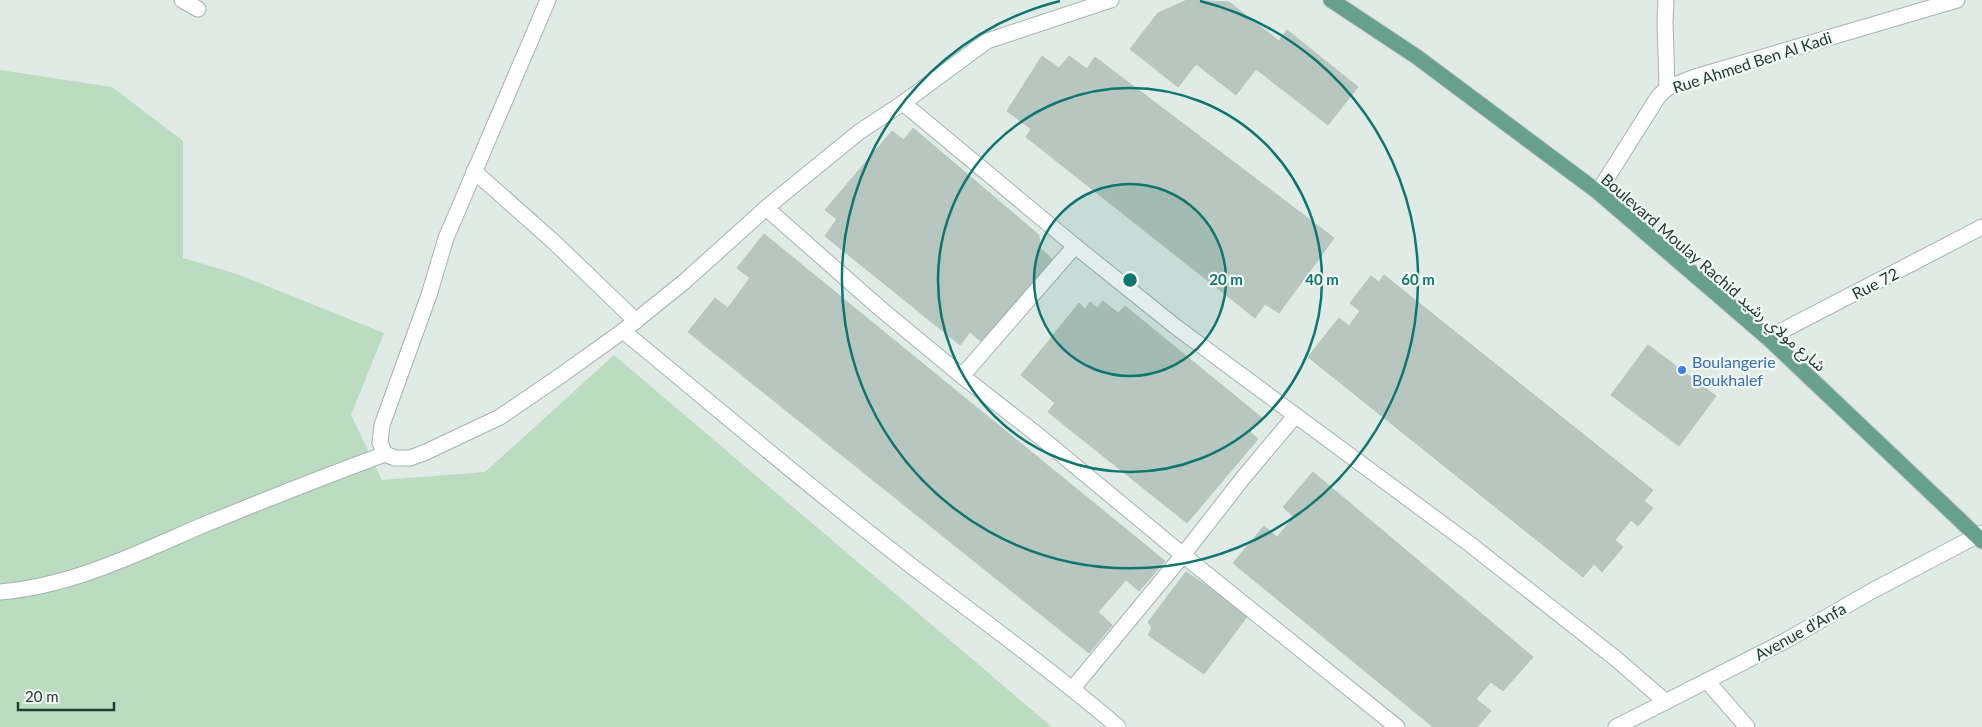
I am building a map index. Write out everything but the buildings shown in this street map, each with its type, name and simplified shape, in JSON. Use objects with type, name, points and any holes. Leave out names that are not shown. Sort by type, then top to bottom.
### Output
[{"type":"main road","name":"Boulevard Moulay Rachid شارع مولاي رشيد","points":[[1331,0],[1417,57],[1598,192],[1768,338],[1980,536]]},
{"type":"street","points":[[182,0],[198,9]]},
{"type":"street","points":[[385,454],[380,443],[382,425],[430,295],[446,238],[548,0]]},
{"type":"street","points":[[0,592],[48,584],[114,564],[202,526],[385,454],[395,458],[410,458],[426,452],[500,417],[636,321],[684,282],[766,208],[859,132],[904,103],[987,40],[1111,0]]},
{"type":"street","points":[[1666,0],[1667,88]]},
{"type":"street","name":"Rue Ahmed Ben Al Kadi","points":[[1598,192],[1650,108],[1667,88],[1695,77],[1957,0]]},
{"type":"street","points":[[904,103],[1075,246],[1176,327],[1471,546],[1615,658],[1666,702]]},
{"type":"street","points":[[474,171],[556,243],[636,321]]},
{"type":"street","points":[[766,208],[882,310],[962,376],[1039,436],[1183,555],[1397,727]]},
{"type":"street","name":"Rue 72","points":[[1768,338],[1982,227]]},
{"type":"street","points":[[962,376],[1075,246]]},
{"type":"street","points":[[623,331],[772,455],[890,549],[1073,688],[1118,727]]},
{"type":"street","points":[[1073,688],[1295,416]]},
{"type":"street","name":"Avenue d'Anfa","points":[[1616,727],[1707,681],[1980,536]]},
{"type":"street","points":[[1707,681],[1747,727]]},
{"type":"green space","points":[[0,70],[112,87],[183,141],[183,258],[237,274],[384,333],[351,415],[382,480],[485,472],[614,355],[1052,727],[0,727]]},
{"type":"place","name":"Boulangerie Boukhalef","points":[[1682,370]]}]
